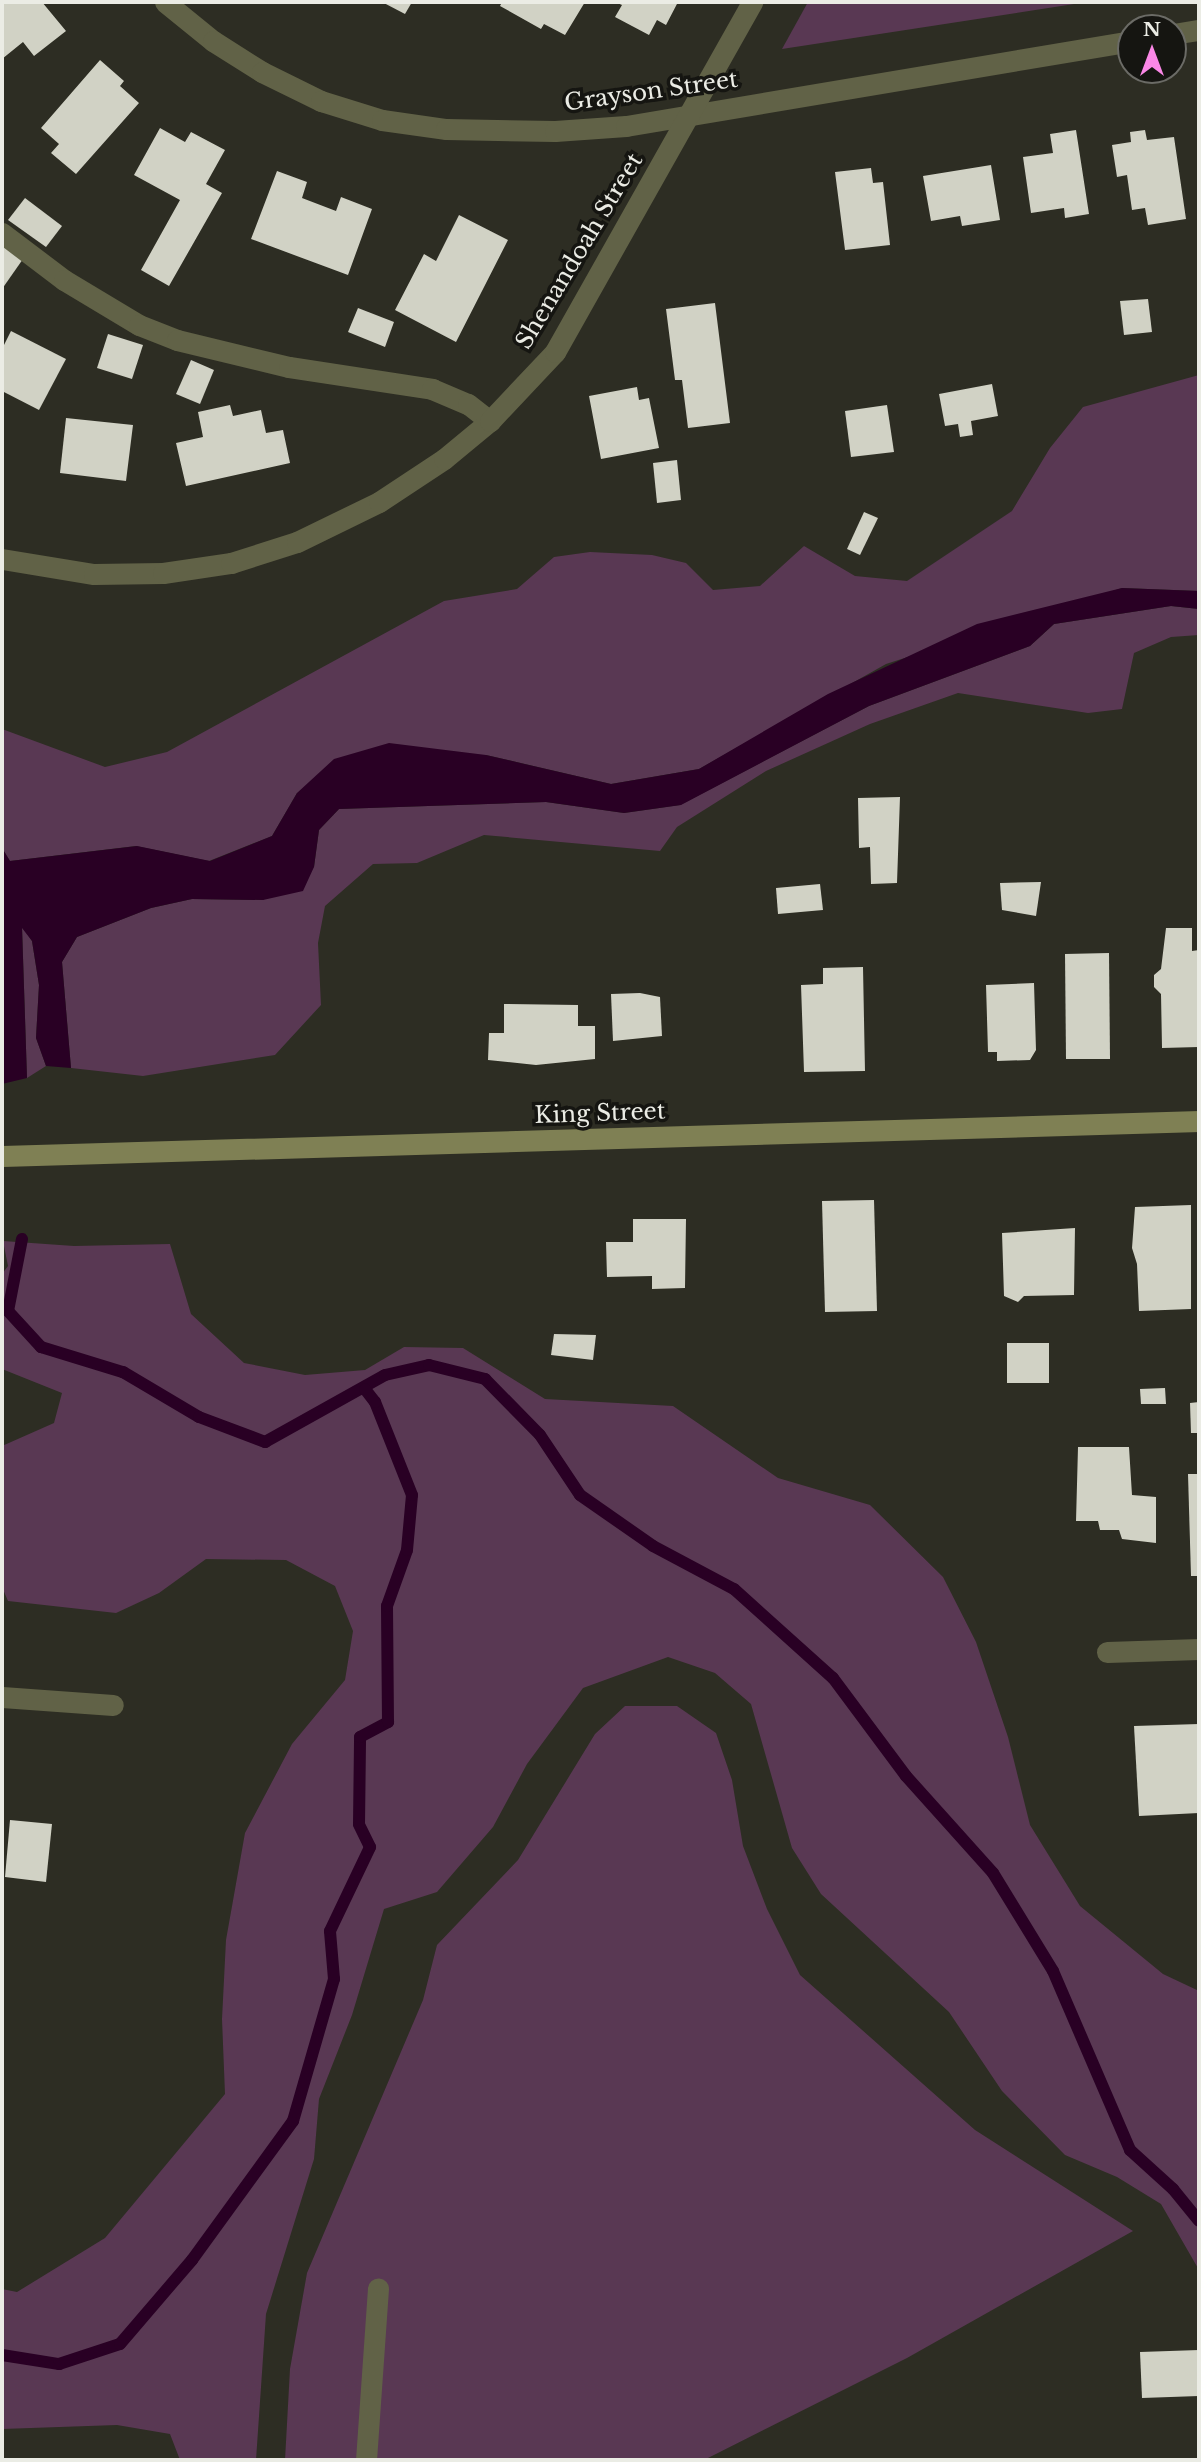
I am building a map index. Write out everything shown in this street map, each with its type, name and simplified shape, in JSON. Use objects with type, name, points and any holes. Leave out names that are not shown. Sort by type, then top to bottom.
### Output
[{"type":"street","name":"Grayson Street","points":[[165,2],[213,41],[262,72],[321,101],[382,120],[446,129],[555,131],[690,114],[1117,43]]},
{"type":"street","name":"Shenandoah Street","points":[[2,559],[94,574],[163,573],[231,563],[298,542],[379,502],[490,421],[555,352],[752,2]]},
{"type":"street","points":[[2,233],[64,280],[164,335],[289,367],[432,389],[468,404],[490,421]]},
{"type":"street","name":"King Street","points":[[2,1156],[1199,1121]]},
{"type":"street","points":[[1107,1652],[1199,1650]]},
{"type":"street","points":[[2,1697],[113,1705]]},
{"type":"street","points":[[366,2460],[378,2288]]},
{"type":"shaded area","points":[[808,2],[1087,2],[782,49]]},
{"type":"shaded area","points":[[1199,375],[1199,591],[1122,588],[886,664],[699,769],[611,784],[486,755],[297,793],[272,836],[209,861],[136,846],[10,861],[2,848],[2,729],[105,767],[167,752],[444,601],[517,589],[554,557],[590,552],[652,555],[686,563],[713,590],[760,586],[804,546],[855,576],[907,581],[1012,511],[1050,448],[1083,407]]},
{"type":"shaded area","points":[[1122,588],[1199,591],[1199,609],[1171,606],[1054,624],[1030,646],[869,706],[681,805],[624,813],[546,802],[339,809],[319,830],[314,867],[303,891],[263,900],[192,899],[151,908],[77,937],[62,962],[71,1068],[46,1066],[36,1038],[39,985],[32,941],[22,928],[27,1078],[2,1084],[2,848],[10,861],[137,846],[210,861],[272,836],[297,793],[334,759],[389,743],[486,755],[611,784],[699,769],[828,694],[977,624]]},
{"type":"shaded area","points":[[1171,606],[1199,609],[1199,635],[1171,637],[1134,653],[1122,709],[1088,713],[958,693],[870,724],[766,771],[677,827],[660,851],[484,835],[417,863],[373,864],[325,906],[318,943],[321,1005],[275,1055],[143,1076],[71,1068],[62,962],[77,937],[151,908],[192,899],[263,900],[314,867],[319,830],[339,809],[546,802],[624,813],[680,805],[869,706],[1030,646],[1054,624]]},
{"type":"shaded area","points":[[22,926],[32,941],[39,985],[36,1038],[46,1066],[27,1078]]},
{"type":"shaded area","points":[[3,1241],[74,1246],[170,1244],[191,1314],[244,1363],[305,1375],[365,1370],[404,1347],[463,1348],[545,1399],[673,1406],[778,1478],[870,1505],[943,1577],[976,1642],[1008,1737],[1030,1825],[1080,1906],[1163,1974],[1199,1991],[1199,2270],[1161,2204],[1117,2177],[1065,2155],[1002,2091],[949,2012],[821,1894],[792,1848],[751,1704],[715,1673],[668,1657],[583,1688],[527,1764],[493,1827],[437,1892],[384,1909],[352,2015],[319,2099],[314,2159],[266,2314],[256,2460],[180,2460],[170,2434],[117,2425],[2,2429],[2,2289],[17,2292],[105,2238],[225,2094],[222,2019],[226,1940],[245,1833],[292,1744],[345,1680],[353,1631],[335,1586],[286,1560],[206,1559],[159,1593],[116,1613],[8,1601],[2,1587],[2,1446],[54,1423],[62,1393],[2,1369],[2,1274],[8,1266]]},
{"type":"shaded area","points":[[625,1706],[677,1706],[716,1733],[732,1780],[743,1846],[767,1909],[800,1975],[975,2130],[1133,2231],[907,2358],[704,2460],[285,2460],[290,2369],[307,2273],[423,2000],[437,1945],[518,1860],[595,1734]]},
{"type":"building","points":[[2,2],[42,2],[66,31],[34,56],[23,42],[2,59]]},
{"type":"building","points":[[382,2],[412,2],[405,14]]},
{"type":"building","points":[[502,2],[585,2],[565,35],[544,24],[541,29],[500,6]]},
{"type":"building","points":[[615,2],[678,2],[666,25],[657,20],[649,35],[615,17],[622,5]]},
{"type":"building","points":[[100,60],[124,81],[120,86],[139,103],[76,174],[51,153],[59,144],[41,128]]},
{"type":"building","points":[[160,128],[185,142],[191,132],[225,150],[206,184],[222,193],[169,286],[141,270],[180,200],[134,175]]},
{"type":"building","points":[[1076,130],[1089,214],[1065,218],[1064,208],[1031,213],[1023,157],[1053,153],[1050,134]]},
{"type":"building","points":[[1145,130],[1147,140],[1174,137],[1186,219],[1148,225],[1145,208],[1132,210],[1127,175],[1117,177],[1112,145],[1131,142],[1130,132]]},
{"type":"building","points":[[991,165],[1000,220],[962,226],[960,216],[931,221],[923,176]]},
{"type":"building","points":[[871,168],[873,183],[883,182],[890,245],[845,250],[835,172]]},
{"type":"building","points":[[277,171],[307,182],[302,198],[336,211],[341,197],[372,209],[348,275],[251,239]]},
{"type":"building","points":[[25,198],[62,226],[46,247],[8,220]]},
{"type":"building","points":[[459,215],[508,240],[456,342],[395,310],[424,254],[436,261]]},
{"type":"building","points":[[2,244],[23,259],[2,289]]},
{"type":"building","points":[[1148,299],[1152,332],[1124,335],[1120,301]]},
{"type":"building","points":[[715,303],[730,423],[688,428],[682,380],[675,380],[666,309]]},
{"type":"building","points":[[358,308],[394,322],[385,347],[348,332]]},
{"type":"building","points":[[11,331],[66,359],[39,410],[2,391],[2,349]]},
{"type":"building","points":[[108,334],[143,345],[132,379],[97,368]]},
{"type":"building","points":[[191,360],[214,370],[200,404],[176,394]]},
{"type":"building","points":[[992,384],[998,416],[971,421],[973,435],[960,437],[958,424],[945,426],[939,394]]},
{"type":"building","points":[[637,387],[639,400],[649,398],[659,448],[601,459],[589,396]]},
{"type":"building","points":[[230,405],[233,416],[261,410],[266,433],[283,430],[290,463],[186,486],[176,443],[203,437],[198,412]]},
{"type":"building","points":[[887,405],[894,452],[851,457],[845,411]]},
{"type":"building","points":[[66,418],[133,425],[126,481],[60,473]]},
{"type":"building","points":[[677,460],[681,500],[657,503],[653,463]]},
{"type":"building","points":[[864,512],[878,518],[860,555],[847,549]]},
{"type":"building","points":[[900,797],[897,883],[871,884],[870,847],[859,848],[858,798]]},
{"type":"building","points":[[1041,882],[1036,916],[1002,910],[1000,883]]},
{"type":"building","points":[[820,884],[823,910],[778,914],[776,888]]},
{"type":"building","points":[[1166,928],[1192,928],[1192,951],[1199,950],[1199,1047],[1162,1048],[1161,994],[1154,987],[1154,975],[1161,969]]},
{"type":"building","points":[[1109,953],[1110,1059],[1066,1059],[1065,954]]},
{"type":"building","points":[[863,967],[865,1071],[804,1072],[801,985],[823,984],[823,968]]},
{"type":"building","points":[[1034,983],[1036,1050],[1030,1060],[997,1061],[997,1052],[988,1052],[986,985]]},
{"type":"building","points":[[640,993],[660,997],[662,1036],[613,1041],[611,994]]},
{"type":"building","points":[[504,1004],[578,1005],[578,1026],[595,1026],[595,1059],[536,1065],[488,1060],[489,1033],[504,1033]]},
{"type":"building","points":[[874,1200],[877,1311],[825,1312],[822,1201]]},
{"type":"building","points":[[1191,1205],[1191,1309],[1139,1311],[1137,1264],[1132,1248],[1135,1207]]},
{"type":"building","points":[[633,1219],[686,1219],[685,1288],[652,1289],[652,1276],[607,1277],[606,1242],[633,1242]]},
{"type":"building","points":[[1075,1228],[1074,1295],[1024,1296],[1018,1302],[1004,1296],[1002,1233]]},
{"type":"building","points":[[554,1334],[596,1335],[593,1360],[551,1355]]},
{"type":"building","points":[[1007,1343],[1049,1343],[1049,1383],[1007,1383]]},
{"type":"building","points":[[1165,1388],[1166,1404],[1141,1404],[1140,1389]]},
{"type":"building","points":[[1199,1402],[1199,1433],[1191,1433],[1190,1403]]},
{"type":"building","points":[[1078,1447],[1129,1447],[1132,1495],[1156,1497],[1156,1543],[1122,1539],[1119,1530],[1100,1530],[1098,1521],[1076,1521]]},
{"type":"building","points":[[1188,1474],[1199,1474],[1199,1576],[1191,1576]]},
{"type":"building","points":[[1199,1724],[1199,1813],[1139,1816],[1134,1726]]},
{"type":"building","points":[[10,1820],[52,1824],[46,1882],[5,1877]]},
{"type":"building","points":[[1199,2350],[1199,2396],[1142,2398],[1140,2352]]},
{"type":"waterway","points":[[22,1239],[8,1311],[41,1347],[123,1372],[199,1417],[265,1442],[385,1375],[429,1365],[485,1379],[540,1435],[580,1495],[653,1546],[734,1589],[833,1678],[906,1776],[993,1873],[1053,1971],[1130,2150],[1173,2189],[1199,2221]]},
{"type":"waterway","points":[[2,2355],[59,2364],[120,2344],[192,2260],[293,2121],[334,1979],[330,1931],[370,1847],[359,1824],[360,1737],[388,1722],[387,1606],[407,1550],[412,1495],[375,1402],[365,1389]]}]
